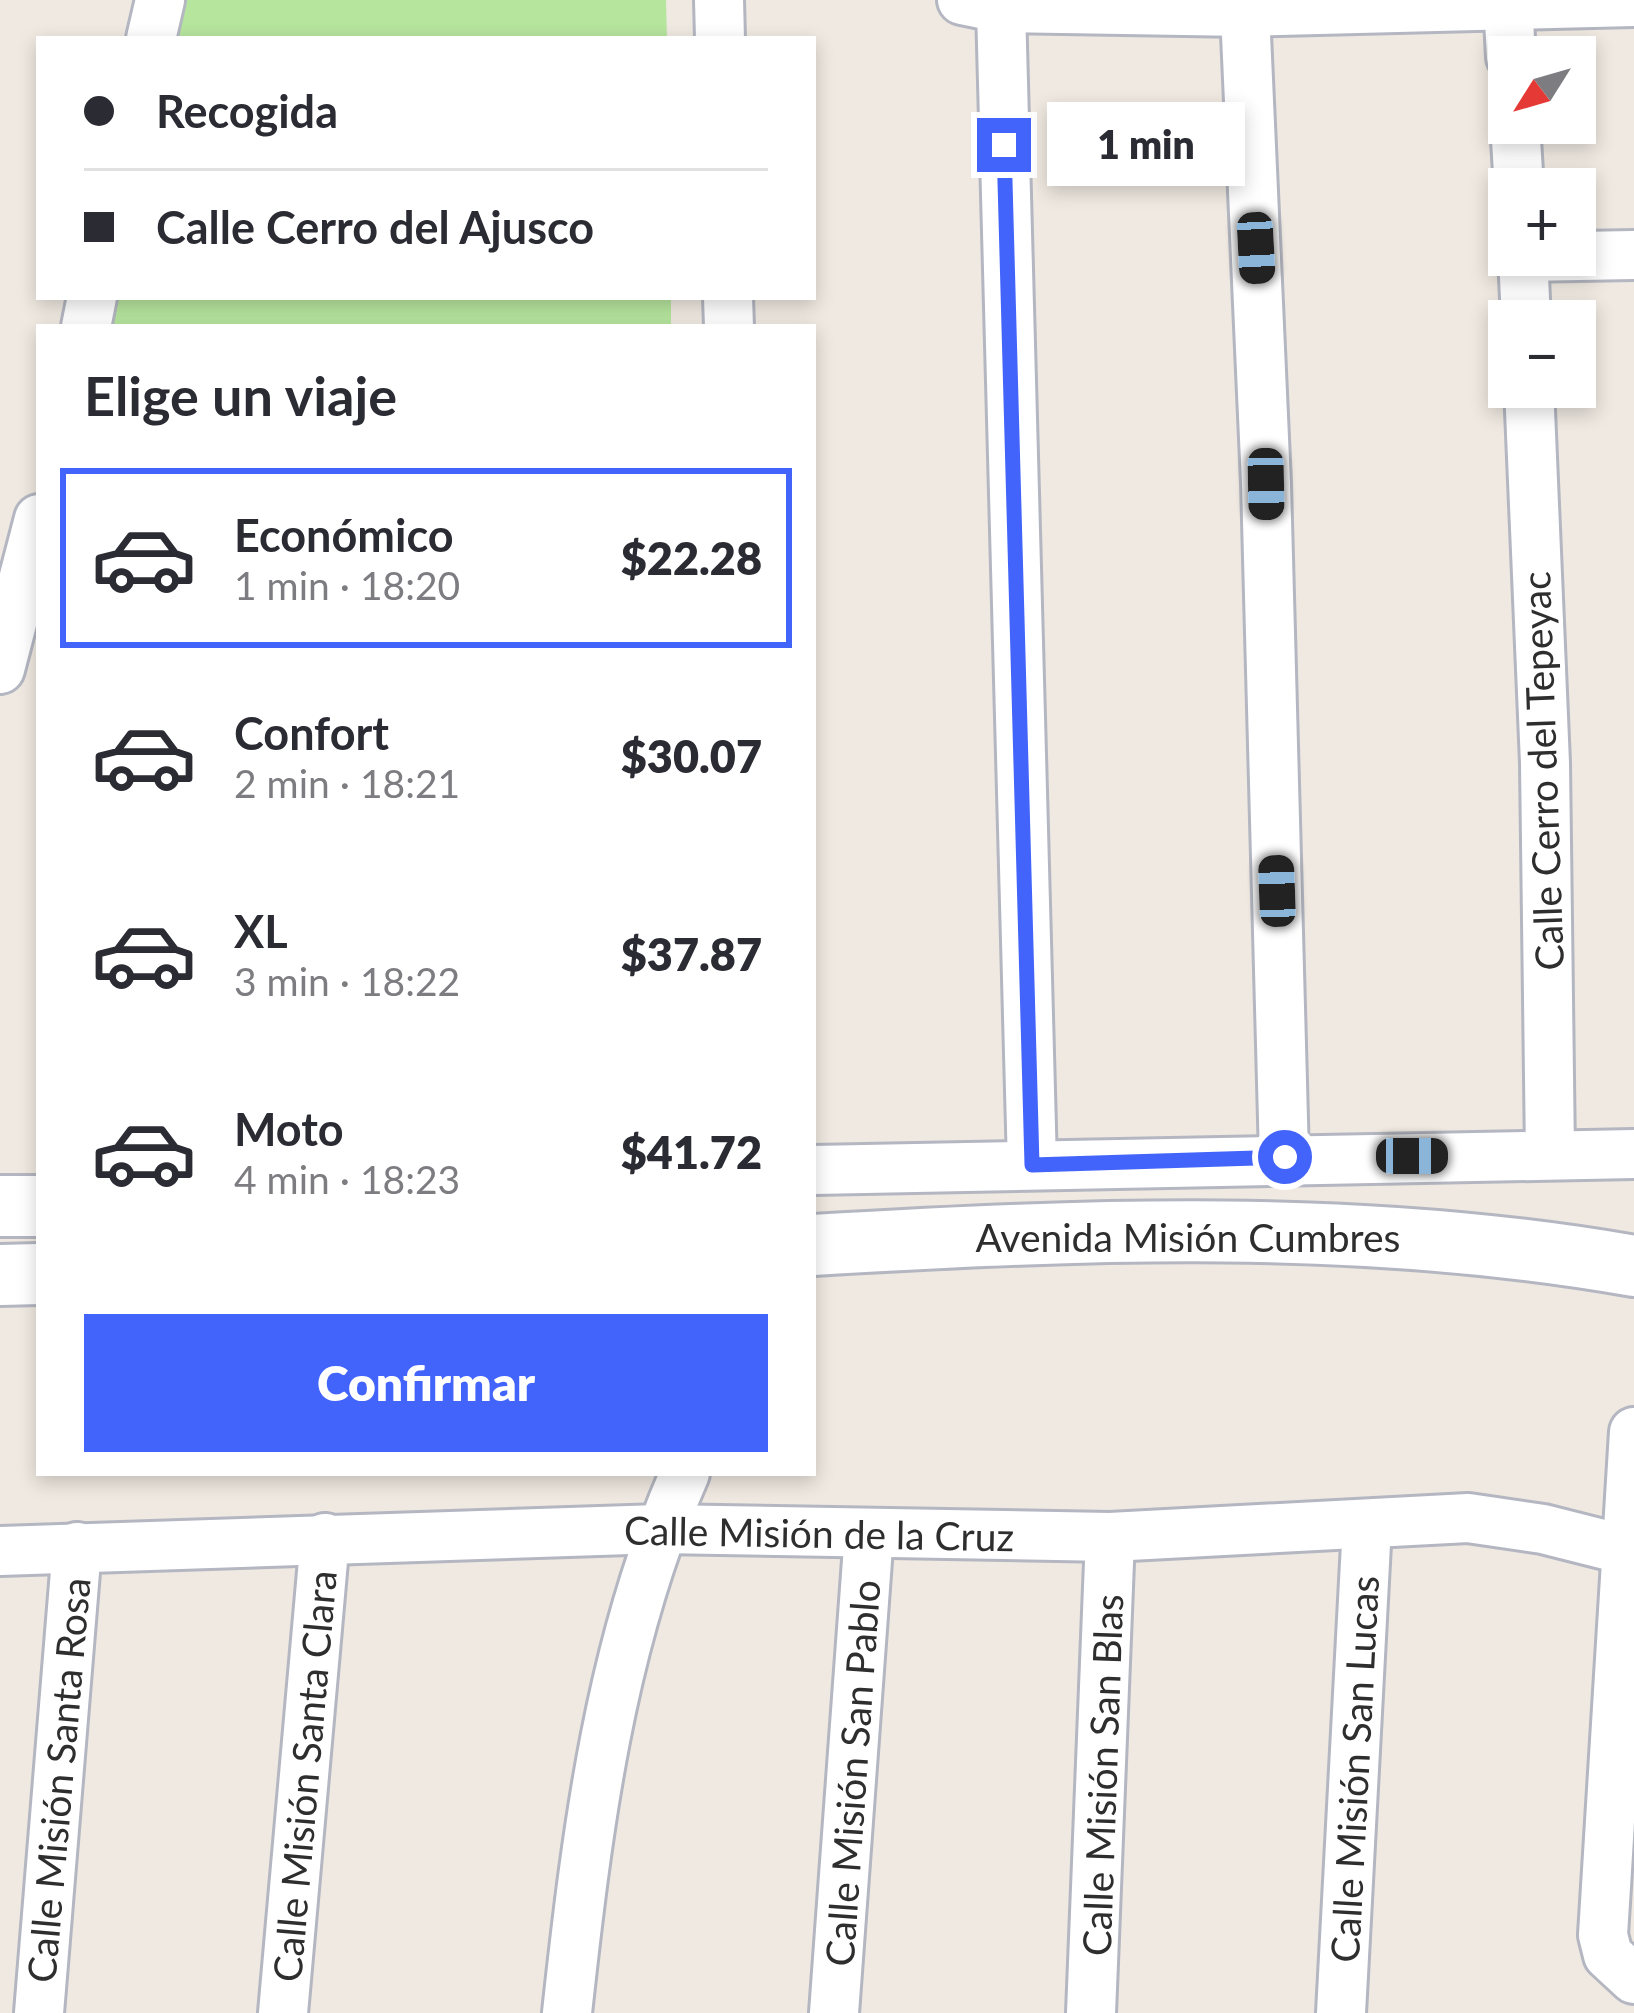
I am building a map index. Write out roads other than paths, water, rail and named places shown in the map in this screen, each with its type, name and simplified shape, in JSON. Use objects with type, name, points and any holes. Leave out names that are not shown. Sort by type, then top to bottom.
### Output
[{"type":"street","points":[[152,36],[160,0]]},
{"type":"street","points":[[719,0],[720,36]]},
{"type":"street","points":[[1508,2],[1510,36]]},
{"type":"street","points":[[1032,1165],[982,4],[1245,12],[1634,2]]},
{"type":"street","points":[[1245,12],[1266,484],[1285,1157]]},
{"type":"street","points":[[1596,255],[1634,255]]},
{"type":"street","name":"Calle Cerro del Tepeyac","points":[[1529,408],[1545,763],[1550,1155]]},
{"type":"street","points":[[0,669],[36,531]]},
{"type":"street","points":[[816,1170],[1285,1157],[1634,1154]]},
{"type":"street","points":[[0,1206],[36,1206]]},
{"type":"street","name":"Avenida Misión Cumbres","points":[[816,1245],[1082,1230],[1264,1228],[1412,1235],[1634,1266]]},
{"type":"street","points":[[0,1275],[36,1274]]},
{"type":"street","points":[[1628,1975],[1603,1935],[1634,1432]]},
{"type":"street","points":[[567,2013],[600,1747],[660,1529],[684,1476]]},
{"type":"street","name":"Calle Misión de la Cruz","points":[[0,1551],[660,1529],[1110,1537],[1468,1518],[1629,1550]]},
{"type":"street","name":"Calle Misión San Lucas","points":[[1342,2013],[1367,1525]]},
{"type":"street","name":"Calle Misión San Pablo","points":[[834,2013],[869,1533]]},
{"type":"street","name":"Calle Misión San Blas","points":[[1091,2013],[1110,1537]]},
{"type":"street","name":"Calle Misión Santa Clara","points":[[283,2013],[325,1538]]},
{"type":"street","name":"Calle Misión Santa Rosa","points":[[39,2013],[77,1546]]}]
